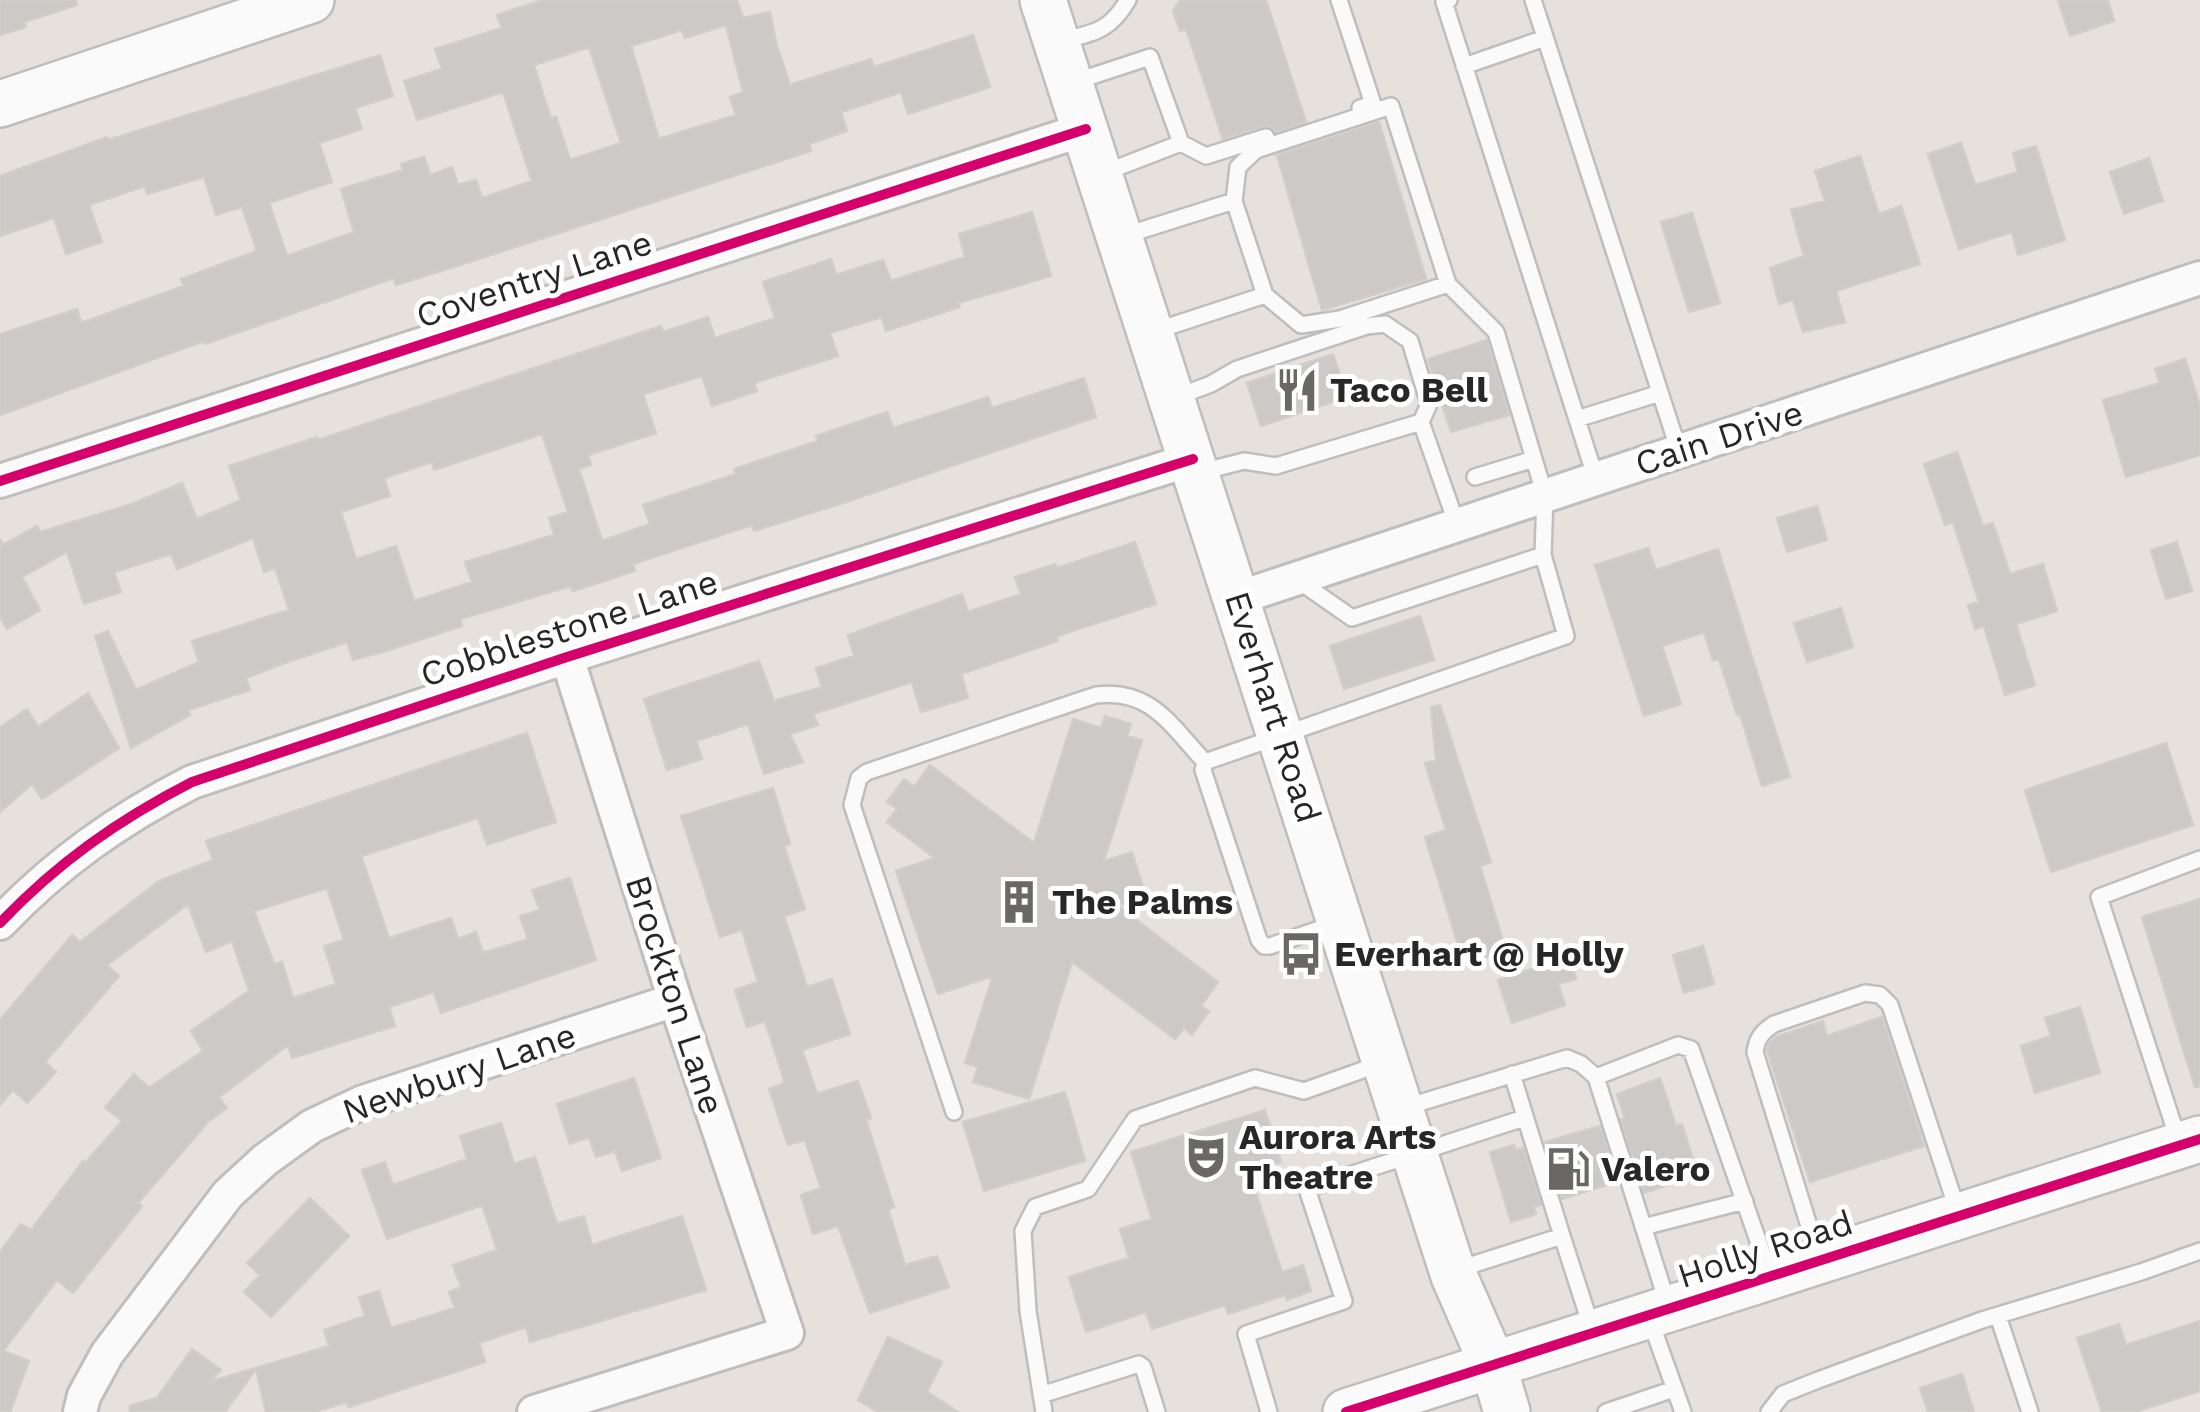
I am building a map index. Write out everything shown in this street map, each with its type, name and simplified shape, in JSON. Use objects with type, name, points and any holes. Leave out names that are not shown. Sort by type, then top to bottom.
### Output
[{"type":"main road","points":[[0,104],[311,0]]},
{"type":"main road","name":"Everhart Road","points":[[1050,21],[1453,1271],[1492,1365],[1506,1412]]},
{"type":"main road","name":"Holly Road","points":[[1366,1408],[2190,1142]]},
{"type":"street","name":"Coventry Lane","points":[[0,481],[1086,130]]},
{"type":"street","name":"Cain Drive","points":[[1238,598],[2200,278]]},
{"type":"street","name":"Cobblestone Lane","points":[[0,923],[39,882],[81,848],[137,810],[192,782],[567,656],[1195,466]]},
{"type":"street","name":"Brockton Lane","points":[[534,1412],[787,1333],[567,656]]},
{"type":"street","name":"Newbury Lane","points":[[80,1412],[84,1396],[108,1354],[216,1210],[264,1160],[312,1126],[364,1102],[676,1000]]},
{"type":"lane","points":[[1050,21],[1095,32],[1116,20],[1128,0]]},
{"type":"lane","points":[[1100,175],[1180,144],[1206,156],[1373,104],[1338,0]]},
{"type":"lane","points":[[1449,0],[1444,2],[1596,479]]},
{"type":"lane","points":[[1533,0],[1679,451]]},
{"type":"lane","points":[[1464,66],[1545,38]]},
{"type":"lane","points":[[1070,84],[1150,57],[1180,144]]},
{"type":"lane","points":[[1204,762],[1566,636],[1543,555],[1545,496],[1496,332],[1448,284],[1391,106],[1256,150],[1238,167],[1234,200],[1266,295],[1301,325],[1340,319],[1448,284]]},
{"type":"lane","points":[[1121,237],[1234,200]]},
{"type":"lane","points":[[1152,332],[1266,295]]},
{"type":"lane","points":[[1173,398],[1237,369],[1367,326],[1384,324],[1410,341],[1429,404],[1421,422],[1458,525]]},
{"type":"lane","points":[[1577,420],[1660,393]]},
{"type":"lane","points":[[1195,466],[1244,461],[1276,466],[1421,422]]},
{"type":"lane","points":[[1475,477],[1534,459]]},
{"type":"lane","points":[[1296,578],[1352,618],[1543,555]]},
{"type":"lane","points":[[954,1112],[852,805],[859,778],[867,772],[1079,700],[1116,692],[1147,702],[1204,762],[1259,940],[1270,946],[1341,921]]},
{"type":"lane","points":[[2190,1142],[2098,903],[2104,893],[2200,859]]},
{"type":"lane","points":[[1820,1260],[1755,1052],[1756,1041],[1774,1024],[1864,993],[1880,995],[1890,1005],[1959,1216]]},
{"type":"lane","points":[[1596,1078],[1678,1045],[1691,1049],[1770,1276]]},
{"type":"lane","points":[[1401,1109],[1566,1058],[1581,1064],[1596,1078],[1644,1227],[1674,1389],[1683,1412]]},
{"type":"lane","points":[[1044,1412],[1028,1311],[1022,1231],[1035,1207],[1088,1189],[1135,1119],[1255,1078],[1304,1091],[1386,1062]]},
{"type":"lane","points":[[1512,1074],[1593,1333]]},
{"type":"lane","points":[[1268,1412],[1246,1334],[1344,1300],[1308,1190],[1524,1118]]},
{"type":"lane","points":[[1644,1227],[1744,1201]]},
{"type":"lane","points":[[1453,1271],[1562,1236]]},
{"type":"lane","points":[[1769,1412],[1782,1394],[1998,1316],[2200,1251]]},
{"type":"lane","points":[[1998,1316],[2030,1412]]},
{"type":"lane","points":[[1041,1395],[1139,1364],[1157,1412]]},
{"type":"lane","points":[[1606,1412],[1674,1389]]},
{"type":"building","points":[[0,0],[76,0],[77,5],[24,22],[26,27],[0,35]]},
{"type":"building","points":[[543,0],[737,0],[743,18],[770,12],[790,85],[871,59],[874,67],[973,35],[990,87],[908,114],[901,92],[841,112],[847,131],[809,144],[811,151],[396,285],[394,278],[0,415],[0,334],[77,309],[81,323],[184,286],[181,279],[257,251],[242,207],[216,215],[204,177],[147,194],[145,186],[89,205],[102,242],[66,254],[54,218],[0,236],[0,176],[107,137],[108,140],[380,55],[393,96],[355,108],[362,129],[319,143],[332,182],[269,203],[287,256],[354,232],[341,189],[403,170],[401,164],[424,157],[430,175],[452,167],[458,185],[476,180],[482,198],[532,181],[503,92],[417,120],[404,81],[442,69],[435,49],[502,28],[497,15]],"holes":[[[726,25],[743,92],[730,97],[736,115],[659,139],[631,46],[682,30],[685,38]],[[589,47],[621,143],[570,160],[556,117],[551,119],[534,65]]]},
{"type":"building","points":[[1180,0],[1266,0],[1306,122],[1276,132],[1263,126],[1223,139],[1186,29],[1180,31],[1173,11]]},
{"type":"building","points":[[2058,0],[2108,0],[2114,21],[2070,36]]},
{"type":"building","points":[[1379,122],[1426,279],[1322,310],[1277,155]]},
{"type":"building","points":[[1961,143],[1975,185],[2018,172],[2013,153],[2036,146],[2065,240],[2018,255],[2012,232],[1959,249],[1928,154]]},
{"type":"building","points":[[1860,156],[1879,214],[1901,206],[1920,264],[1836,291],[1845,322],[1803,332],[1793,300],[1779,304],[1770,268],[1804,256],[1791,210],[1825,201],[1815,171]]},
{"type":"building","points":[[2149,158],[2163,201],[2124,214],[2110,172]]},
{"type":"building","points":[[1032,212],[1051,276],[958,303],[960,307],[886,331],[882,317],[830,333],[838,356],[754,383],[757,391],[712,406],[702,376],[643,394],[656,433],[588,455],[591,465],[579,469],[602,541],[650,524],[643,505],[736,474],[734,469],[818,441],[816,436],[887,412],[893,428],[988,397],[992,408],[1084,378],[1096,417],[840,504],[754,531],[752,525],[633,564],[635,571],[573,591],[571,586],[460,619],[462,626],[389,650],[353,660],[347,642],[284,663],[246,678],[250,690],[188,710],[190,715],[131,748],[95,636],[108,631],[136,690],[199,662],[192,641],[289,610],[275,568],[264,572],[253,538],[177,569],[171,554],[114,572],[121,592],[84,604],[67,552],[22,577],[40,610],[7,629],[0,617],[0,540],[3,545],[37,526],[40,532],[132,504],[182,483],[197,519],[241,500],[229,466],[661,326],[663,332],[708,317],[715,338],[775,318],[763,282],[831,259],[836,275],[883,260],[891,281],[965,257],[959,234]],"holes":[[[542,434],[568,512],[549,518],[554,535],[465,562],[472,582],[414,601],[396,546],[356,559],[341,512],[390,496],[384,478],[432,462],[434,470]]]},
{"type":"building","points":[[1692,213],[1720,303],[1689,312],[1661,222]]},
{"type":"building","points":[[1487,340],[1509,415],[1451,432],[1428,359]]},
{"type":"building","name":"Taco Bell","points":[[1333,354],[1347,397],[1261,426],[1247,383]]},
{"type":"building","points":[[2185,359],[2200,406],[2200,455],[2126,477],[2103,400],[2160,383],[2155,369]]},
{"type":"building","points":[[1957,452],[1983,526],[1993,523],[2010,574],[2043,564],[2057,611],[2016,624],[2035,685],[2005,695],[1984,626],[1975,629],[1968,605],[1979,602],[1953,522],[1945,525],[1924,464]]},
{"type":"building","points":[[1817,506],[1827,540],[1787,552],[1777,518]]},
{"type":"building","points":[[1135,542],[1156,604],[1057,636],[1058,641],[961,674],[968,698],[921,712],[912,682],[813,714],[818,725],[790,734],[803,762],[764,774],[748,724],[696,741],[702,759],[667,770],[644,699],[759,661],[774,701],[822,687],[816,668],[854,656],[848,635],[962,594],[968,612],[1021,594],[1015,577],[1055,564],[1057,568]]},
{"type":"building","points":[[2177,542],[2192,591],[2166,599],[2151,550]]},
{"type":"building","points":[[1648,548],[1656,570],[1718,549],[1790,777],[1762,786],[1740,714],[1737,715],[1719,659],[1713,660],[1704,632],[1662,646],[1681,704],[1644,716],[1595,565]]},
{"type":"building","points":[[1841,608],[1853,647],[1807,662],[1794,623]]},
{"type":"building","points":[[1420,616],[1434,660],[1344,689],[1330,646]]},
{"type":"building","points":[[88,693],[119,748],[42,799],[32,784],[0,812],[0,727],[27,709],[38,727]]},
{"type":"building","points":[[1440,705],[1491,862],[1480,866],[1506,951],[1464,964],[1425,837],[1446,830],[1425,763],[1436,760],[1431,707]]},
{"type":"building","name":"The Palms","points":[[1105,716],[1131,724],[1127,736],[1142,740],[1104,861],[1132,852],[1146,897],[1118,906],[1218,982],[1201,1006],[1209,1011],[1192,1035],[1184,1028],[1175,1039],[1072,962],[1029,1099],[973,1082],[978,1067],[965,1063],[993,976],[938,994],[896,871],[935,858],[887,822],[897,809],[887,802],[904,779],[914,787],[930,765],[1034,843],[1073,719],[1101,728]]},
{"type":"building","points":[[527,733],[556,822],[487,845],[478,818],[361,856],[389,938],[451,918],[458,939],[476,932],[483,953],[528,939],[520,916],[540,910],[532,890],[570,878],[596,960],[441,1013],[434,992],[389,1007],[395,1026],[292,1058],[288,1045],[219,1097],[227,1108],[209,1121],[138,1203],[142,1206],[73,1293],[57,1280],[3,1351],[29,1361],[10,1412],[0,1412],[0,1252],[21,1224],[31,1230],[83,1161],[122,1121],[105,1107],[134,1074],[149,1088],[203,1051],[191,1031],[249,991],[232,941],[206,952],[188,904],[107,965],[119,976],[45,1062],[56,1072],[27,1103],[13,1090],[0,1105],[0,1020],[72,935],[80,942],[159,881],[213,860],[206,841]],"holes":[[[327,888],[344,940],[324,946],[336,984],[293,998],[282,962],[274,964],[254,911]]]},
{"type":"building","points":[[2166,743],[2193,825],[2051,872],[2025,790]]},
{"type":"building","points":[[773,788],[790,844],[784,846],[805,909],[784,916],[807,987],[832,979],[850,1034],[802,1050],[817,1094],[858,1081],[871,1118],[866,1120],[894,1207],[888,1209],[905,1265],[937,1256],[949,1287],[870,1313],[838,1226],[813,1234],[801,1195],[821,1188],[805,1140],[788,1145],[769,1089],[785,1083],[765,1021],[747,1027],[735,990],[758,982],[742,930],[720,937],[681,816]]},
{"type":"building","points":[[2200,899],[2200,1086],[2195,1087],[2142,917]]},
{"type":"building","points":[[1703,946],[1714,984],[1684,993],[1673,955]]},
{"type":"building","points":[[1569,957],[1576,979],[1558,984],[1565,1005],[1512,1023],[1498,980]]},
{"type":"building","points":[[2080,1007],[2100,1073],[2035,1093],[2021,1046],[2051,1036],[2045,1018]]},
{"type":"building","points":[[1882,1017],[1924,1146],[1810,1182],[1767,1050],[1769,1044],[1776,1037],[1823,1021],[1827,1036]]},
{"type":"building","points":[[634,1078],[661,1158],[622,1171],[615,1151],[596,1157],[589,1137],[570,1144],[557,1104]]},
{"type":"building","points":[[1660,1078],[1676,1126],[1682,1124],[1695,1166],[1689,1168],[1692,1177],[1644,1193],[1617,1094]]},
{"type":"building","points":[[1065,1092],[1085,1161],[984,1191],[963,1122]]},
{"type":"building","points":[[1265,1110],[1281,1162],[1249,1172],[1282,1272],[1303,1265],[1311,1291],[1287,1300],[1285,1295],[1228,1314],[1225,1305],[1152,1329],[1146,1312],[1086,1332],[1069,1277],[1129,1258],[1120,1229],[1152,1219],[1131,1152]]},
{"type":"building","points":[[501,1123],[514,1164],[535,1157],[557,1224],[584,1216],[592,1245],[682,1216],[706,1290],[530,1342],[526,1327],[479,1343],[485,1362],[349,1407],[347,1402],[314,1412],[266,1412],[256,1369],[225,1412],[130,1412],[130,1406],[157,1398],[192,1349],[221,1370],[209,1382],[329,1346],[324,1330],[365,1316],[359,1297],[379,1291],[391,1328],[455,1308],[449,1292],[461,1287],[453,1265],[497,1250],[482,1205],[387,1239],[362,1170],[385,1162],[393,1185],[467,1159],[460,1136]]},
{"type":"building","points":[[1600,1126],[1617,1182],[1562,1199],[1545,1142]]},
{"type":"building","points":[[1514,1145],[1516,1150],[1523,1148],[1541,1205],[1534,1207],[1536,1214],[1511,1222],[1490,1152]]},
{"type":"building","points":[[310,1198],[349,1236],[271,1317],[244,1292],[260,1275],[247,1263]]},
{"type":"building","points":[[2200,1321],[2200,1391],[2135,1412],[2102,1412],[2077,1338],[2119,1324],[2126,1345]]},
{"type":"building","points":[[888,1337],[942,1362],[927,1392],[958,1412],[878,1412],[858,1400]]},
{"type":"building","points":[[1962,1374],[1974,1412],[1928,1412],[1920,1388]]},
{"type":"cycle path","points":[[0,481],[1086,129]]},
{"type":"cycle path","points":[[0,923],[90,844],[192,782],[567,657],[1193,459]]},
{"type":"cycle path","points":[[1346,1412],[2200,1139]]},
{"type":"place","name":"Taco Bell","points":[[1297,390]]},
{"type":"place","name":"The Palms","points":[[1019,902]]},
{"type":"place","name":"Everhart @ Holly","points":[[1301,954]]},
{"type":"place","name":"Aurora Arts Theatre","points":[[1206,1157]]},
{"type":"place","name":"Valero","points":[[1568,1169]]}]
